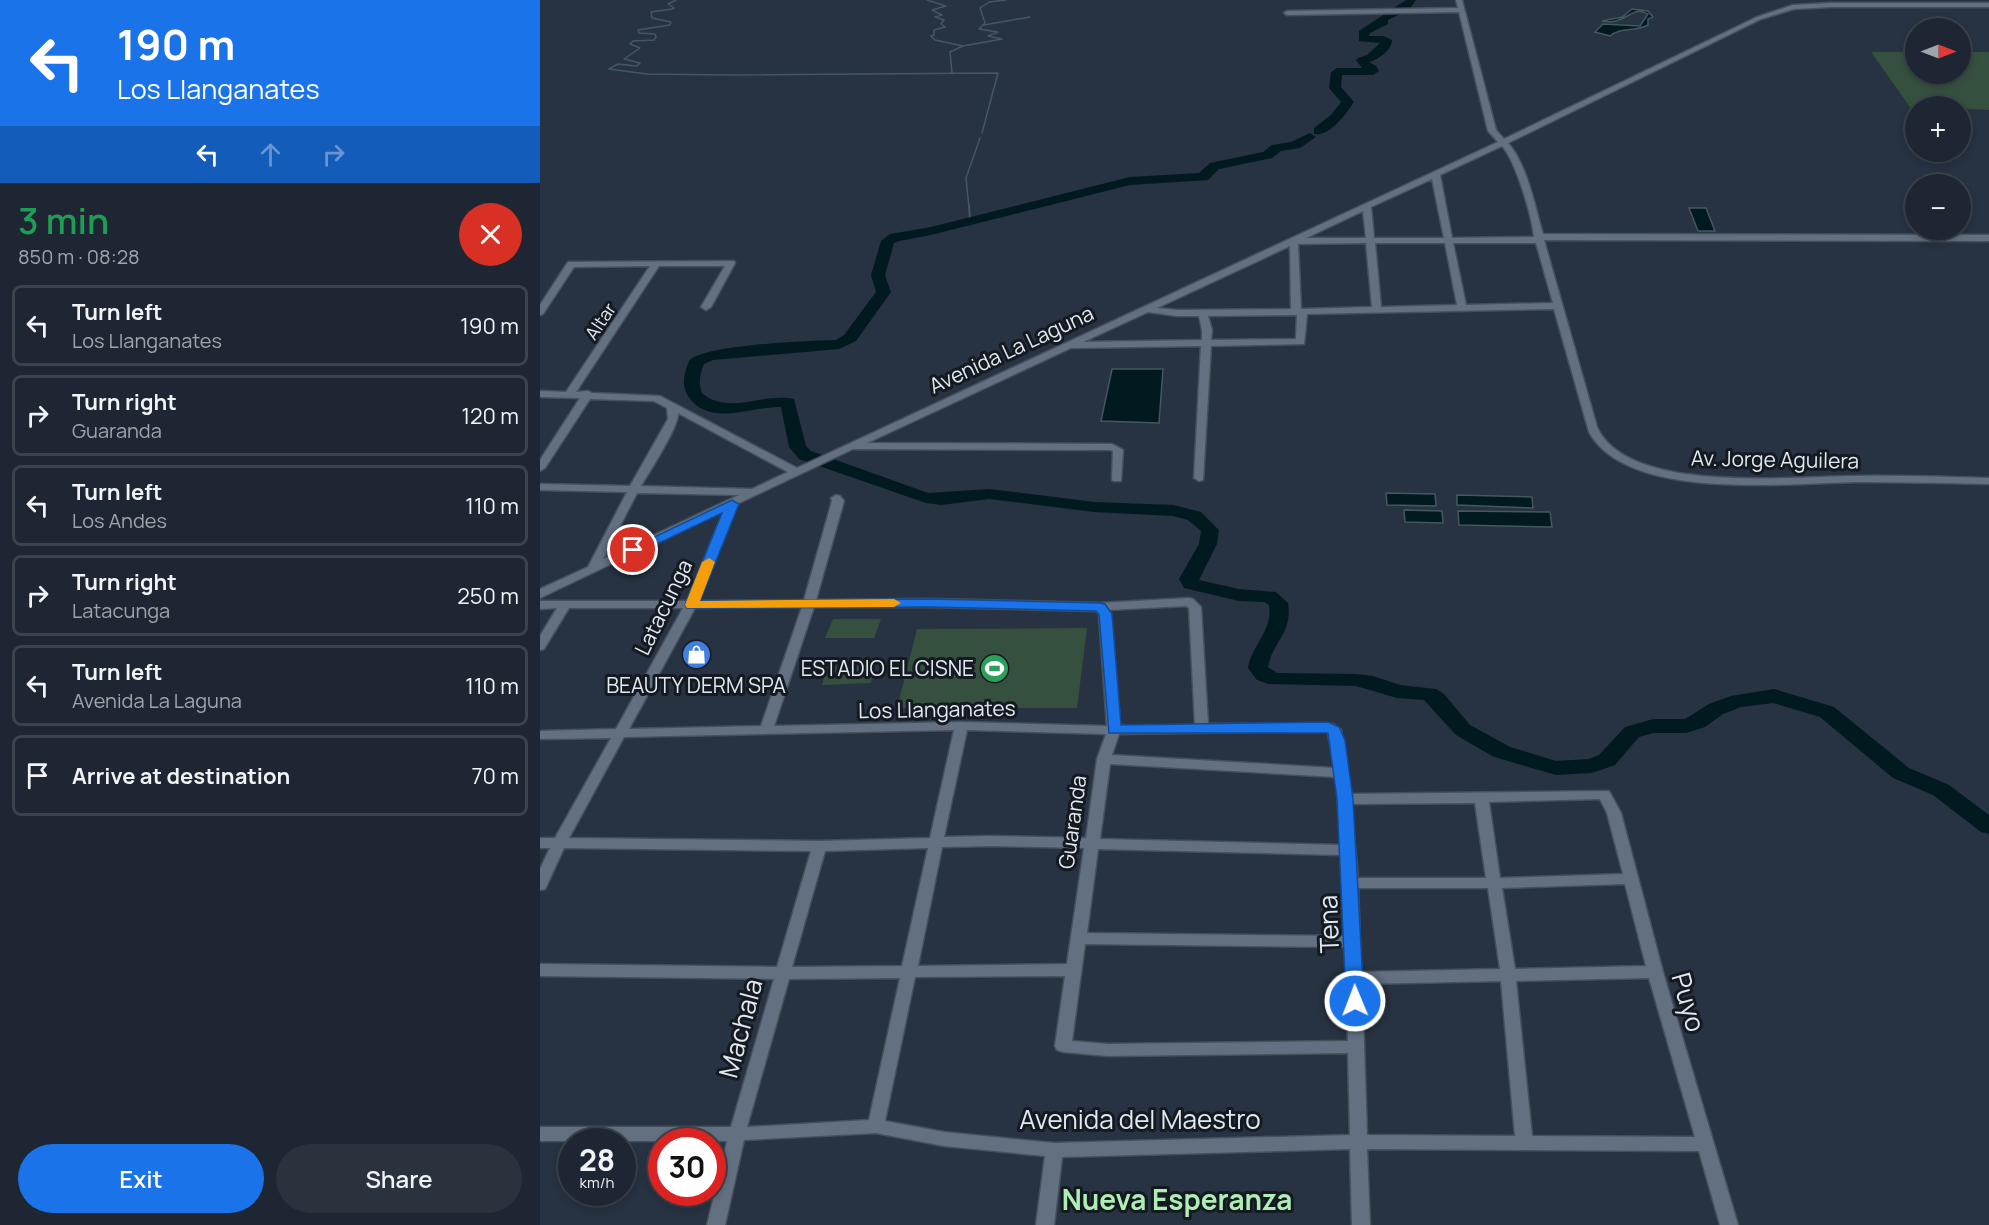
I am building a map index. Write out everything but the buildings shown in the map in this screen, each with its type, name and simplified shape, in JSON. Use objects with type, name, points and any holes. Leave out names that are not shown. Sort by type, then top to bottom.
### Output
[{"type":"street","name":"Av. Jorge Aguilera","points":[[1459,0],[1492,131],[1509,149],[1523,180],[1591,424],[1600,441],[1634,463],[1659,473],[1712,481],[1989,481]]},
{"type":"street","name":"Avenida La Laguna","points":[[540,594],[1065,345],[1292,242],[1759,18],[1793,7],[1989,5]]},
{"type":"street","points":[[1287,13],[1462,10]]},
{"type":"street","points":[[1435,173],[1462,309]]},
{"type":"street","points":[[1367,206],[1377,309]]},
{"type":"street","points":[[1065,345],[1301,342],[1292,242],[1538,238],[1989,238]]},
{"type":"street","points":[[540,312],[571,264],[731,263],[706,307]]},
{"type":"street","name":"Altar","points":[[570,394],[655,265]]},
{"type":"street","points":[[1144,309],[1203,312],[1557,306]]},
{"type":"street","points":[[1199,478],[1207,330],[1203,312]]},
{"type":"street","points":[[540,394],[632,395],[656,398],[797,472]]},
{"type":"street","points":[[540,468],[588,394]]},
{"type":"street","points":[[593,568],[613,526],[673,419],[672,408]]},
{"type":"street","points":[[851,446],[1112,447],[1118,450],[1117,479]]},
{"type":"street","points":[[540,487],[756,492]]},
{"type":"street","points":[[766,731],[809,604],[838,501],[836,498]]},
{"type":"street","name":"Latacunga","points":[[540,885],[559,843],[623,732],[691,605],[732,504]]},
{"type":"street","points":[[540,605],[930,603],[1100,607],[1185,602],[1194,605],[1202,728]]},
{"type":"street","points":[[540,646],[565,605]]},
{"type":"street","name":"Guaranda","points":[[1100,607],[1106,614],[1114,730],[1104,759],[1063,1046],[1108,1050],[1356,1047]]},
{"type":"street","points":[[876,1126],[911,973],[961,726]]},
{"type":"street","name":"Los Llanganates","points":[[540,735],[961,726],[1114,730],[1328,727],[1334,730]]},
{"type":"street","name":"Tena","points":[[1334,730],[1345,799],[1351,883],[1361,1225]]},
{"type":"street","points":[[1104,759],[1342,773]]},
{"type":"street","name":"Puyo","points":[[1481,798],[1604,794],[1614,813],[1655,972],[1729,1225]]},
{"type":"street","points":[[1345,799],[1481,798],[1508,974],[1524,1144]]},
{"type":"street","points":[[540,843],[819,846],[988,841],[1348,850]]},
{"type":"street","name":"Machala","points":[[716,1225],[738,1134],[819,846]]},
{"type":"street","points":[[1351,883],[1493,883],[1631,879]]},
{"type":"street","points":[[1079,938],[1354,942]]},
{"type":"street","points":[[540,970],[911,973],[1073,970]]},
{"type":"street","points":[[1354,978],[1655,972]]},
{"type":"street","name":"Avenida del Maestro","points":[[540,1134],[738,1134],[876,1126],[944,1139],[1054,1150],[1359,1142],[1706,1144]]},
{"type":"street","points":[[1046,1225],[1054,1150]]},
{"type":"green space","points":[[1871,52],[1905,52],[1905,84],[1971,84],[1971,52],[1989,52],[1989,110],[1971,109],[1971,96],[1905,96],[1905,100]]},
{"type":"green space","points":[[833,619],[881,619],[874,638],[825,638]]},
{"type":"green space","name":"ESTADIO EL CISNE","points":[[1087,628],[1077,708],[897,708],[917,629]]},
{"type":"green space","points":[[875,666],[871,683],[822,685],[827,667]]},
{"type":"water","points":[[1632,9],[1648,11],[1653,17],[1648,19],[1648,25],[1618,31],[1610,36],[1595,32],[1603,24],[1640,26],[1648,14],[1640,11],[1619,20],[1602,21],[1622,17]]},
{"type":"water","points":[[1689,208],[1706,208],[1715,231],[1698,231]]},
{"type":"water","points":[[1112,369],[1163,369],[1159,423],[1101,421]]},
{"type":"water","points":[[1386,493],[1435,494],[1436,506],[1387,505]]},
{"type":"water","points":[[1457,495],[1532,497],[1533,508],[1457,505]]},
{"type":"water","points":[[1404,510],[1442,511],[1443,523],[1405,522]]},
{"type":"water","points":[[1458,511],[1550,512],[1552,527],[1459,525]]},
{"type":"waterway","points":[[676,0],[668,4],[674,8],[672,9],[651,12],[652,18],[671,22],[670,25],[638,30],[639,33],[655,34],[656,37],[654,40],[633,41],[630,44],[640,48],[624,59],[640,63],[637,66],[618,64],[609,69],[647,74],[730,75],[998,73],[982,133]]},
{"type":"waterway","points":[[927,0],[946,6],[932,10],[942,15],[935,17],[944,20],[941,24],[945,27],[934,30],[934,35],[931,36],[935,40],[963,46]]},
{"type":"waterway","points":[[963,46],[1002,39],[988,36],[998,32],[979,29],[985,23],[980,8],[989,2],[1006,0]]},
{"type":"waterway","points":[[1318,131],[1335,118],[1348,102],[1335,88],[1337,72],[1373,71],[1362,60],[1371,58],[1386,45],[1386,40],[1363,39],[1365,31],[1384,22],[1380,20],[1401,10],[1411,0]]},
{"type":"waterway","points":[[984,25],[1030,17]]},
{"type":"waterway","points":[[952,73],[950,52],[963,46]]},
{"type":"waterway","points":[[1310,137],[1295,145],[1277,148],[1267,155],[1215,166],[1203,177],[1130,181],[931,231],[895,237],[888,241],[878,275],[884,292],[850,338],[839,344],[763,349],[710,356],[697,361],[692,379],[694,393],[706,404],[717,408],[729,409],[765,403],[788,403],[798,447],[805,455],[926,498],[941,499],[989,494],[1094,507],[1173,510],[1194,516],[1210,530],[1208,544],[1189,579],[1191,584],[1239,595],[1269,596],[1278,603],[1279,623],[1263,652],[1258,668],[1264,675],[1275,679],[1356,680],[1373,682],[1397,691],[1429,694],[1437,699],[1463,730],[1502,752],[1556,768],[1592,766],[1607,760],[1632,732],[1653,726],[1686,726],[1698,722],[1716,709],[1738,701],[1774,696],[1827,712],[1901,773],[1941,790],[1989,826]]},
{"type":"waterway","points":[[969,207],[966,178],[980,138]]},
{"type":"waterway","points":[[969,205],[970,221]]},
{"type":"slow traffic","points":[[709,562],[691,605],[894,603]]},
{"type":"place","name":"BEAUTY DERM SPA","points":[[696,654]]},
{"type":"place","name":"ESTADIO EL CISNE","points":[[995,668]]},
{"type":"district","name":"Nueva Esperanza","points":[[1177,1199]]},
{"type":"route","points":[[633,550],[732,504],[691,605],[930,603],[1100,607],[1106,614],[1114,730],[1328,727],[1334,730],[1338,740],[1345,799],[1354,942],[1355,1001]]}]
